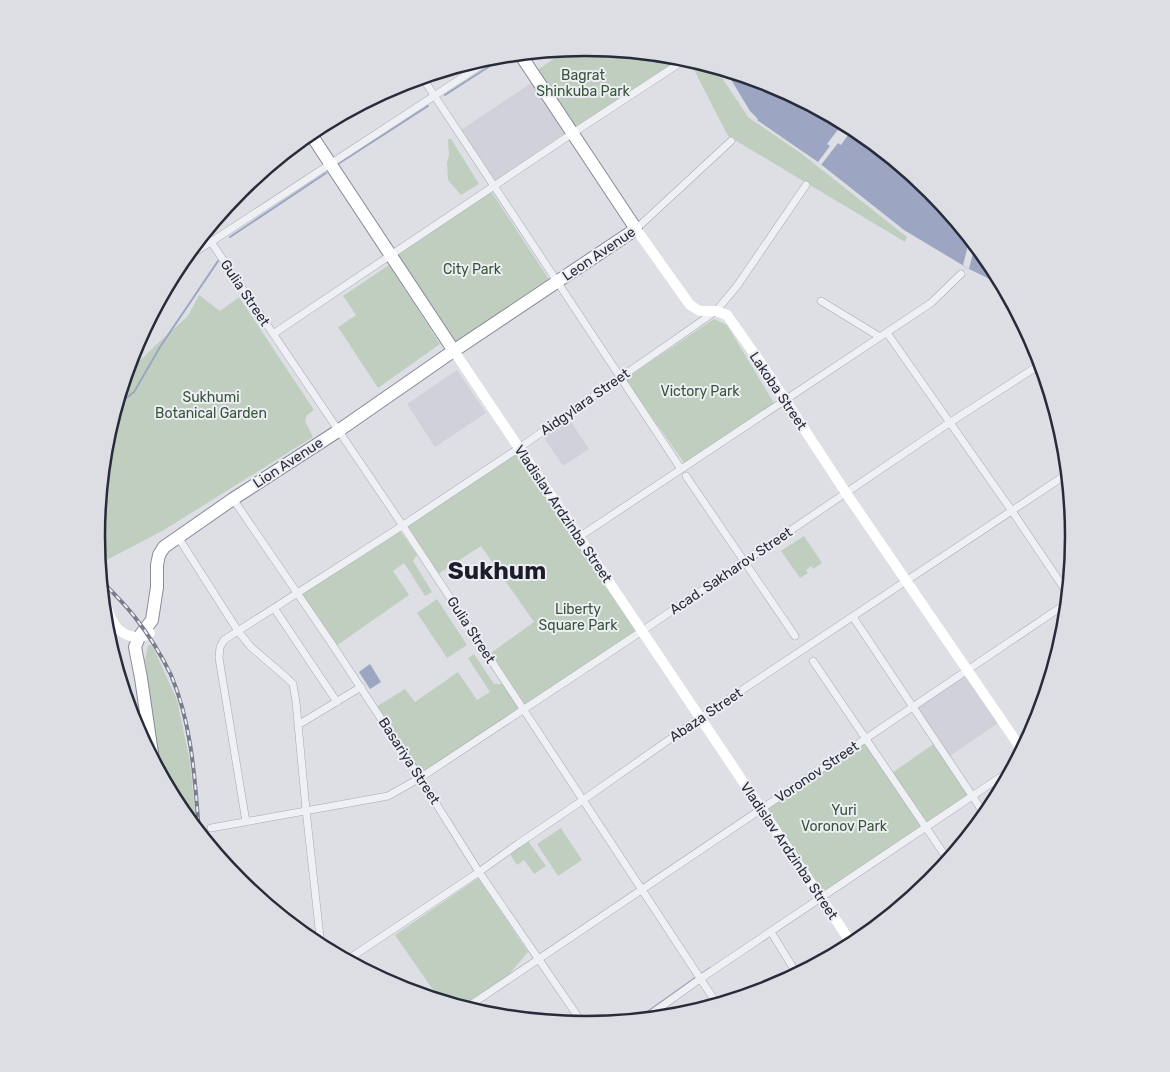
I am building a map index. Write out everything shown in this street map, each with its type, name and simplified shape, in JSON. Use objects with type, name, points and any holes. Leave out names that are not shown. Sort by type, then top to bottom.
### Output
[{"type":"highway","name":"Lakoba Street","points":[[524,60],[636,229]]},
{"type":"highway","name":"Vladislav Ardzinba Street","points":[[314,140],[454,351]]},
{"type":"highway","name":"Leon Avenue","points":[[454,351],[636,229]]},
{"type":"highway","name":"Lion Avenue","points":[[141,678],[143,644],[139,639],[152,620],[156,596],[157,565],[159,555],[164,546],[233,498],[338,431],[454,351]]},
{"type":"highway","points":[[139,639],[141,678],[150,736]]},
{"type":"main road","name":"Lakoba Street","points":[[636,229],[690,304],[700,311],[716,311],[727,315],[1017,743]]},
{"type":"main road","name":"Vladislav Ardzinba Street","points":[[454,351],[848,938]]},
{"type":"main road","points":[[113,621],[120,630],[139,639]]},
{"type":"street","points":[[273,334],[573,133],[678,65]]},
{"type":"street","points":[[201,248],[475,69]]},
{"type":"street","points":[[426,84],[795,636]]},
{"type":"street","name":"Leon Avenue","points":[[636,229],[731,142]]},
{"type":"street","name":"Aidgylara Street","points":[[246,822],[219,658],[220,647],[224,640],[402,526],[519,448],[716,311],[737,286],[806,185]]},
{"type":"street","name":"Gulia Street","points":[[209,238],[402,526],[713,998]]},
{"type":"street","points":[[579,537],[684,472],[785,400],[931,303],[962,274]]},
{"type":"street","points":[[821,302],[884,335],[1012,511],[1062,586]]},
{"type":"street","name":"Acad. Sakharov Street","points":[[211,828],[388,796],[420,778],[524,710],[949,423],[1034,368]]},
{"type":"street","name":"Abaza Street","points":[[354,956],[480,872],[700,718],[1061,478]]},
{"type":"street","name":"Basariya Street","points":[[233,498],[361,688],[538,960],[577,1016]]},
{"type":"street","points":[[178,537],[250,647],[293,684],[296,697],[320,936]]},
{"type":"street","points":[[274,608],[337,702]]},
{"type":"street","name":"Voronov Street","points":[[474,1003],[1060,608]]},
{"type":"street","points":[[853,617],[980,808]]},
{"type":"street","points":[[813,662],[944,854]]},
{"type":"street","points":[[298,725],[361,688]]},
{"type":"street","points":[[655,1011],[700,978],[999,778]]},
{"type":"street","points":[[771,932],[793,968]]},
{"type":"shaded area","points":[[531,83],[565,133],[495,181],[461,130]]},
{"type":"shaded area","points":[[457,370],[486,413],[435,447],[407,404]]},
{"type":"shaded area","points":[[569,419],[589,449],[563,466],[543,436]]},
{"type":"shaded area","points":[[968,670],[1001,721],[947,758],[913,707]]},
{"type":"green space","name":"Bagrat Shinkuba Park","points":[[557,57],[616,57],[675,64],[573,133],[533,73]]},
{"type":"green space","points":[[694,69],[721,77],[748,117],[802,154],[907,237],[905,242],[728,136]]},
{"type":"green space","points":[[448,139],[451,139],[479,184],[461,195],[448,180]]},
{"type":"green space","name":"City Park","points":[[491,191],[550,281],[456,345],[397,256]]},
{"type":"green space","points":[[389,265],[440,344],[378,388],[338,327],[356,315],[343,296]]},
{"type":"green space","name":"Sukhumi Botanical Garden","points":[[199,295],[220,311],[239,297],[314,410],[307,415],[305,421],[313,437],[164,530],[106,560],[106,505],[109,473],[114,442],[131,382],[138,362],[188,316]]},
{"type":"green space","name":"Victory Park","points":[[714,319],[727,325],[774,403],[685,464],[625,379]]},
{"type":"green space","name":"Liberty Square Park","points":[[519,451],[640,630],[524,705],[491,653],[534,622],[481,546],[438,574],[407,527]]},
{"type":"green space","points":[[400,531],[417,555],[413,561],[432,592],[425,596],[404,563],[393,571],[409,595],[336,646],[300,593]]},
{"type":"green space","points":[[804,536],[822,563],[813,569],[811,566],[806,570],[808,573],[800,578],[781,551]]},
{"type":"green space","points":[[437,599],[467,645],[447,658],[417,613]]},
{"type":"green space","points":[[148,646],[153,647],[177,700],[190,762],[196,816],[157,753],[145,659]]},
{"type":"green space","points":[[474,654],[494,684],[503,684],[519,708],[421,775],[376,707],[405,689],[415,702],[458,672],[477,700],[490,692],[468,658]]},
{"type":"green space","name":"Yuri Voronov Park","points":[[866,739],[926,827],[821,898],[762,809]]},
{"type":"green space","points":[[935,743],[969,795],[926,824],[892,773]]},
{"type":"green space","points":[[561,828],[582,860],[558,876],[537,844]]},
{"type":"green space","points":[[528,841],[546,866],[534,874],[524,860],[517,865],[510,854]]},
{"type":"green space","points":[[478,878],[528,952],[505,979],[470,1001],[434,991],[395,935]]},
{"type":"water","points":[[731,80],[769,93],[797,106],[852,137],[901,175],[924,197],[966,244],[990,279],[969,269],[904,230],[818,162],[757,120]]},
{"type":"water","points":[[370,664],[381,682],[370,689],[359,672]]},
{"type":"pier","points":[[838,129],[848,135],[841,145],[838,143],[821,165],[818,162],[830,146],[827,144]]},
{"type":"pier","points":[[968,246],[973,254],[969,269],[963,265]]},
{"type":"waterway","points":[[445,95],[492,65]]},
{"type":"waterway","points":[[338,164],[428,106]]},
{"type":"waterway","points":[[230,237],[326,173]]},
{"type":"waterway","points":[[126,398],[134,392],[160,347],[218,261]]},
{"type":"waterway","points":[[700,975],[710,968]]},
{"type":"waterway","points":[[647,1012],[695,978]]},
{"type":"railway","points":[[108,587],[139,623],[159,652],[171,675],[184,713],[188,732],[198,820]]},
{"type":"district","name":"Sukhum","points":[[497,571]]}]
